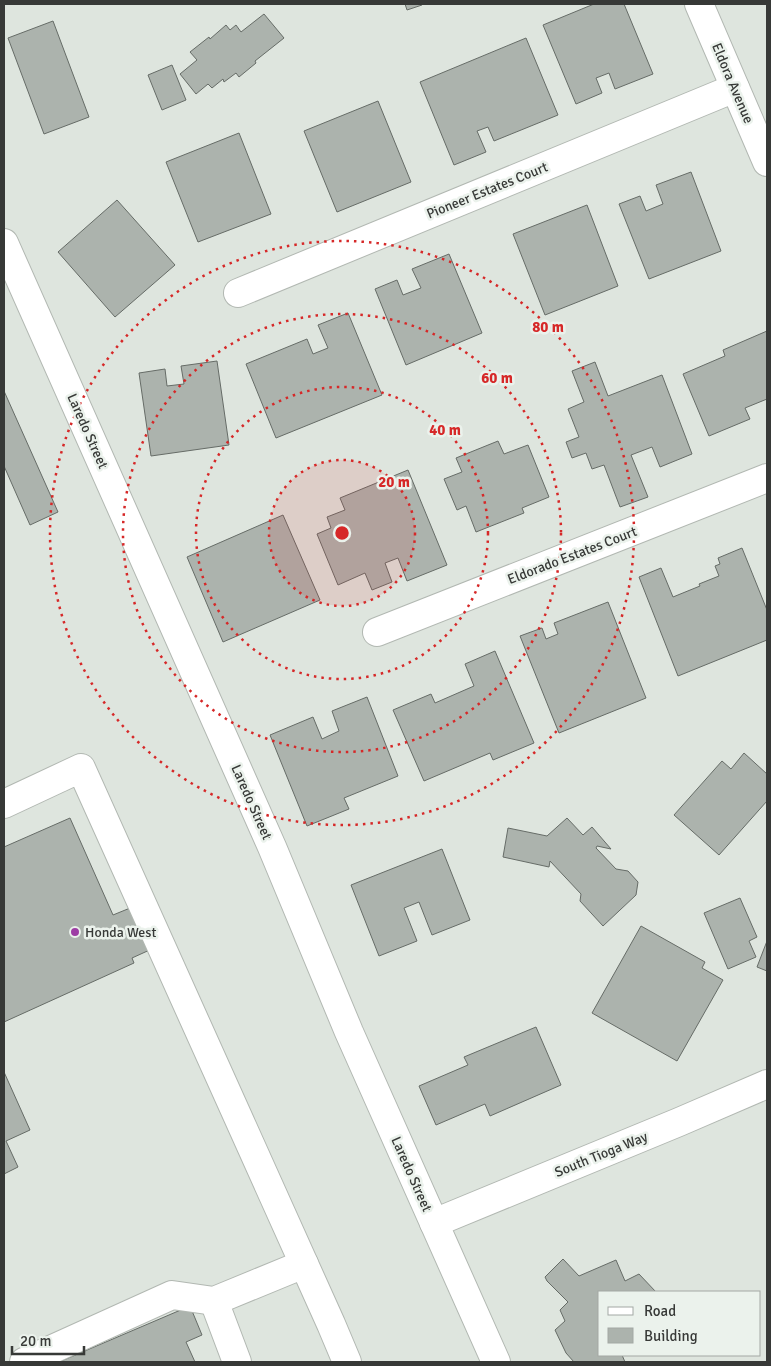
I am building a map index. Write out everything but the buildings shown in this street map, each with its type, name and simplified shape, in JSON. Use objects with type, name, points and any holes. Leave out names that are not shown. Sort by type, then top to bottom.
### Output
[{"type":"street","name":"Eldora Avenue","points":[[699,4],[767,162]]},
{"type":"street","name":"Pioneer Estates Court","points":[[238,293],[735,88]]},
{"type":"street","name":"Laredo Street","points":[[4,243],[272,847],[349,1032],[496,1362]]},
{"type":"street","name":"Eldorado Estates Court","points":[[377,632],[767,478]]},
{"type":"street","points":[[4,804],[81,768],[332,1324],[347,1362]]},
{"type":"street","name":"South Tioga Way","points":[[434,1223],[767,1084]]},
{"type":"street","points":[[24,1362],[172,1295],[214,1301],[304,1264]]},
{"type":"street","points":[[214,1301],[237,1362]]},
{"type":"place","name":"Honda West","points":[[75,932]]}]
